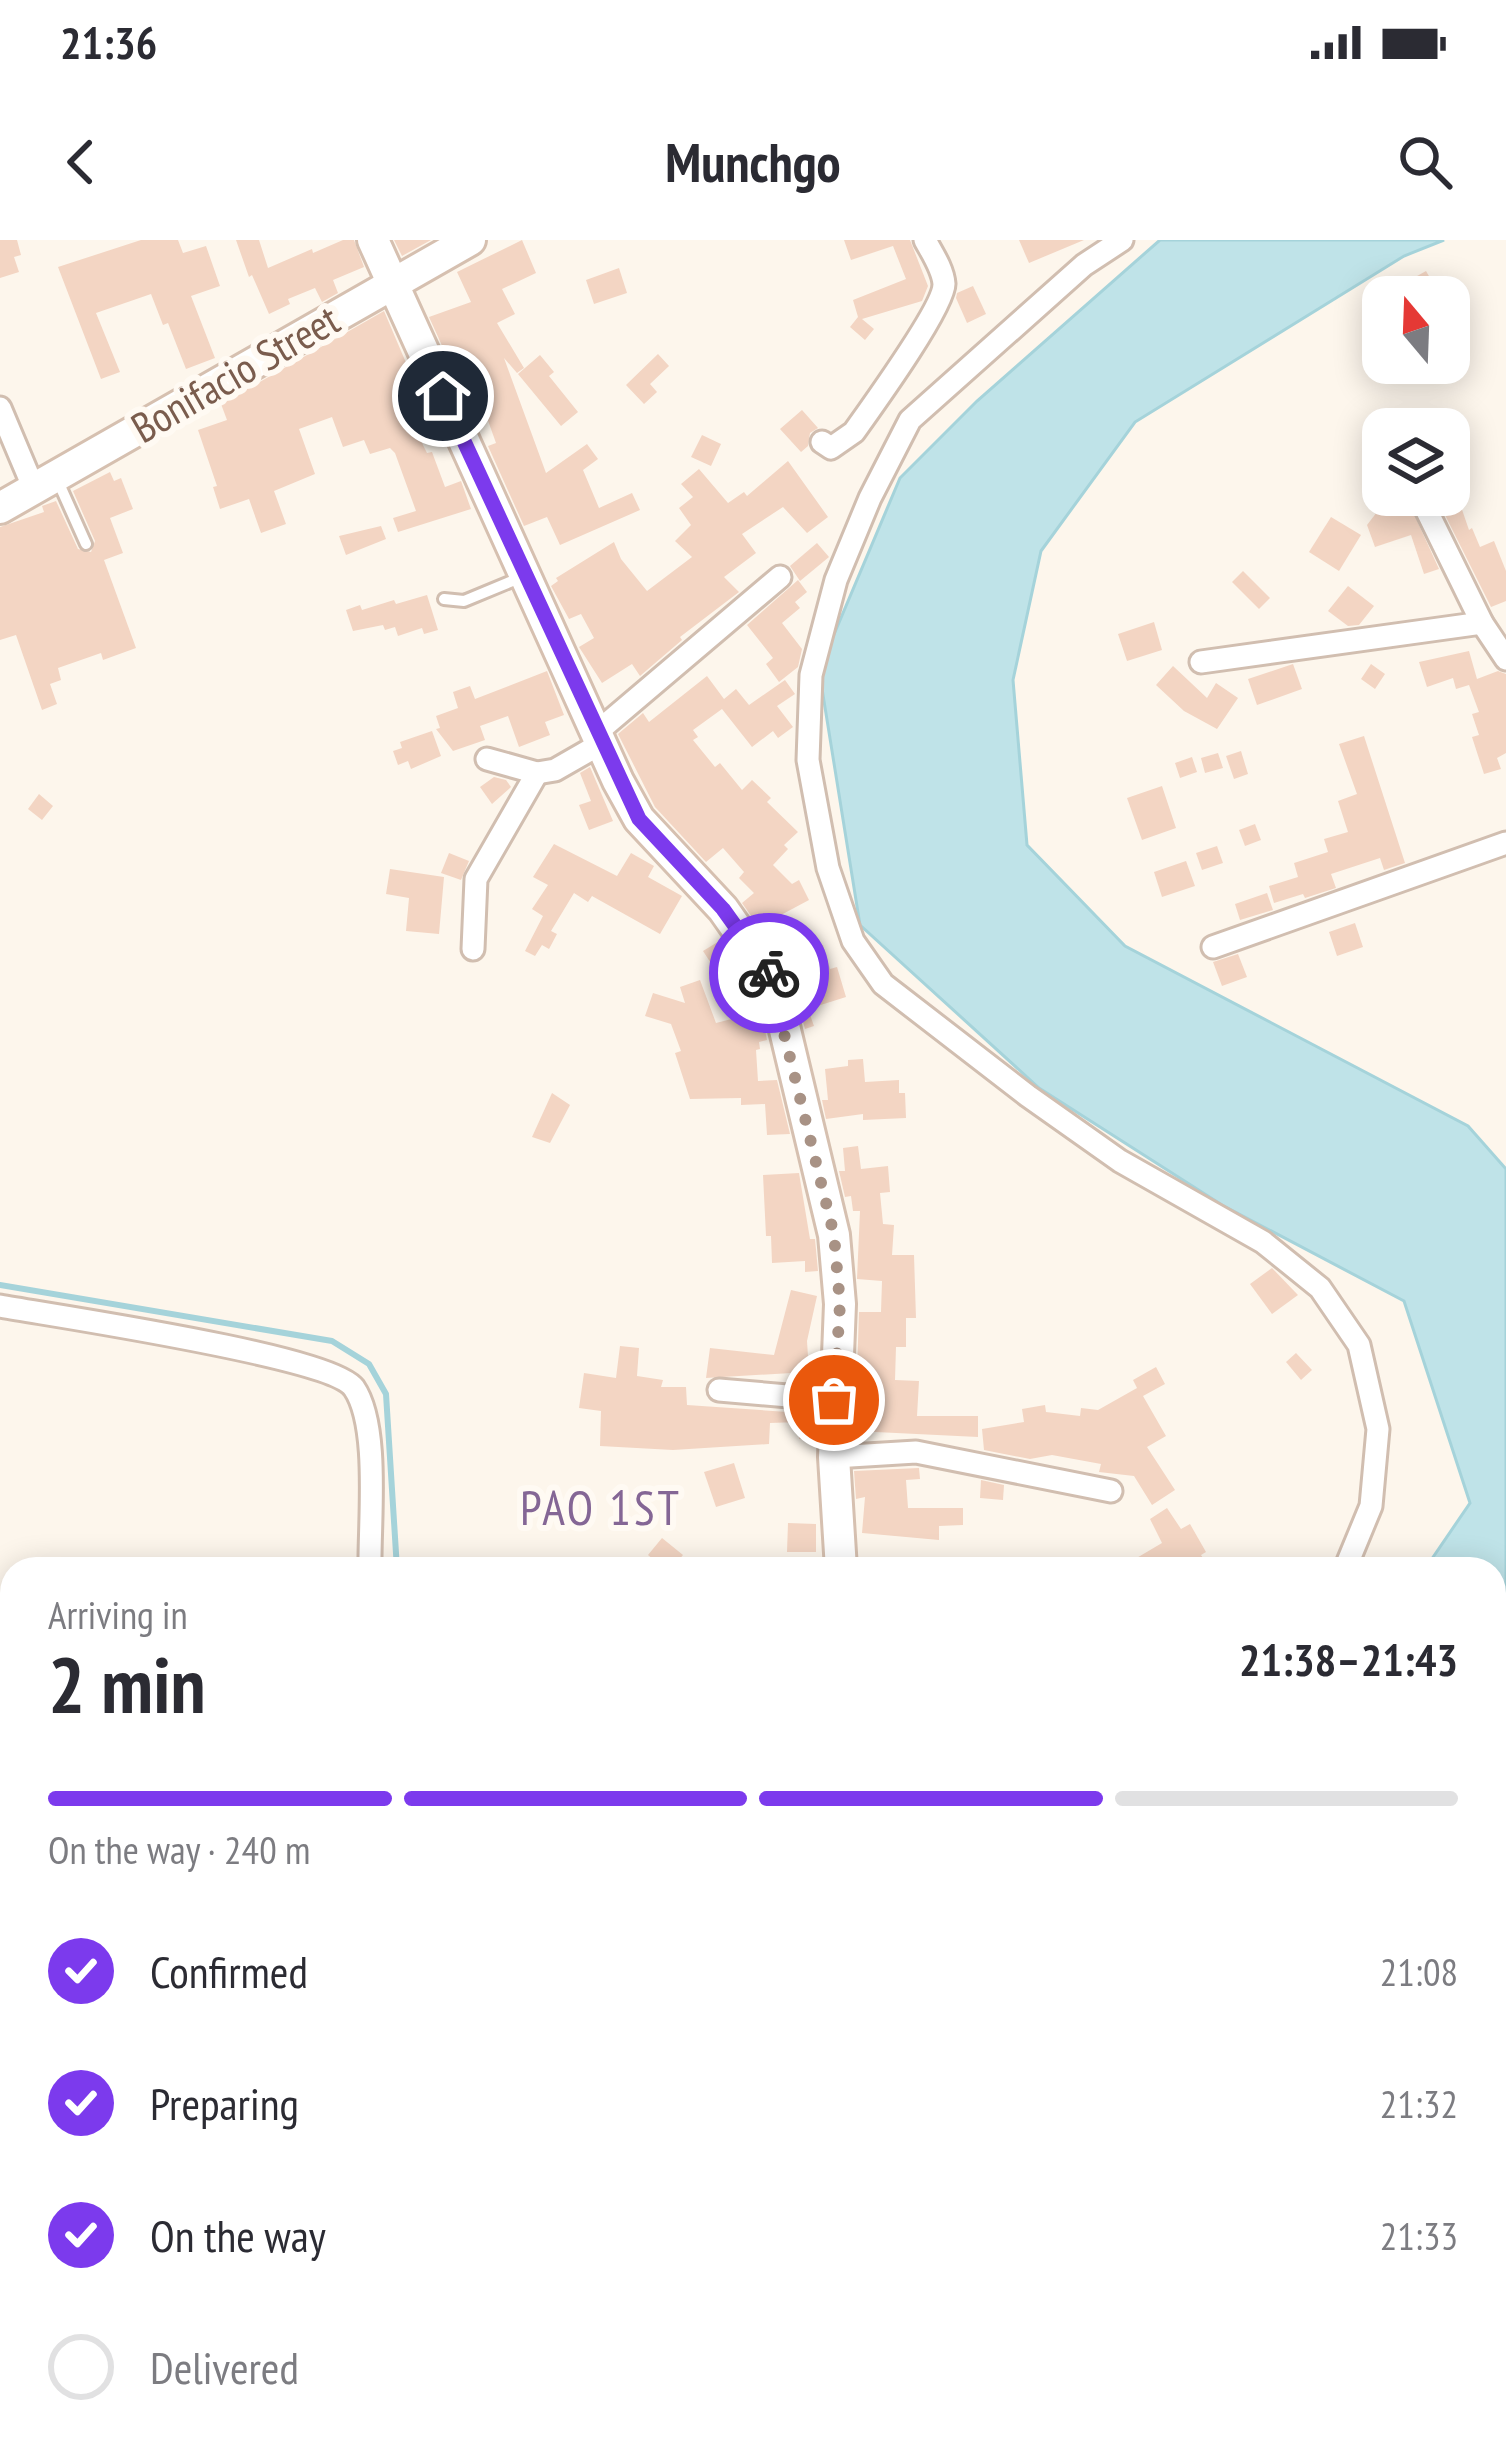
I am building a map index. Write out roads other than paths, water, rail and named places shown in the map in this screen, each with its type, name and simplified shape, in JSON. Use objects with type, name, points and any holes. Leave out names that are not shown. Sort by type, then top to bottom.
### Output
[{"type":"street","points":[[373,240],[639,819],[723,909],[773,980],[834,1235],[840,1304],[834,1457],[840,1557]]},
{"type":"street","name":"Bonifacio Street","points":[[0,508],[470,240]]},
{"type":"street","points":[[822,442],[831,448],[838,446],[854,432],[932,319],[944,291],[943,275],[925,240]]},
{"type":"street","points":[[1122,240],[1084,265],[910,420],[836,580],[811,675],[808,760],[828,868],[854,941],[883,984],[1120,1161],[1263,1242],[1320,1288],[1359,1345],[1378,1429],[1371,1506],[1350,1557]]},
{"type":"street","points":[[0,408],[45,482]]},
{"type":"street","points":[[1429,516],[1482,623],[1506,659]]},
{"type":"street","points":[[487,759],[537,773],[555,770],[599,738],[780,577]]},
{"type":"street","points":[[1202,662],[1482,623]]},
{"type":"street","points":[[473,949],[476,879],[537,773]]},
{"type":"street","points":[[1213,947],[1506,843]]},
{"type":"street","points":[[0,1306],[278,1356],[343,1378],[353,1387],[366,1422],[370,1557]]},
{"type":"street","points":[[718,1390],[834,1400]]},
{"type":"street","points":[[834,1457],[916,1452],[1111,1491]]},
{"type":"lane","points":[[45,482],[86,544]]},
{"type":"lane","points":[[444,599],[464,601],[525,576]]},
{"type":"water","points":[[1160,240],[1444,240],[1372,276],[1362,276],[1362,282],[1135,422],[1041,551],[1013,680],[1027,845],[1125,946],[1468,1126],[1506,1169],[1506,1557],[1433,1557],[1470,1503],[1404,1301],[1222,1205],[1039,1088],[860,925],[819,670],[900,478],[977,401]]},
{"type":"waterway","points":[[0,1285],[332,1341],[369,1364],[386,1394],[396,1557]]},
{"type":"district","name":"PAO 1ST","points":[[601,1507]]}]
